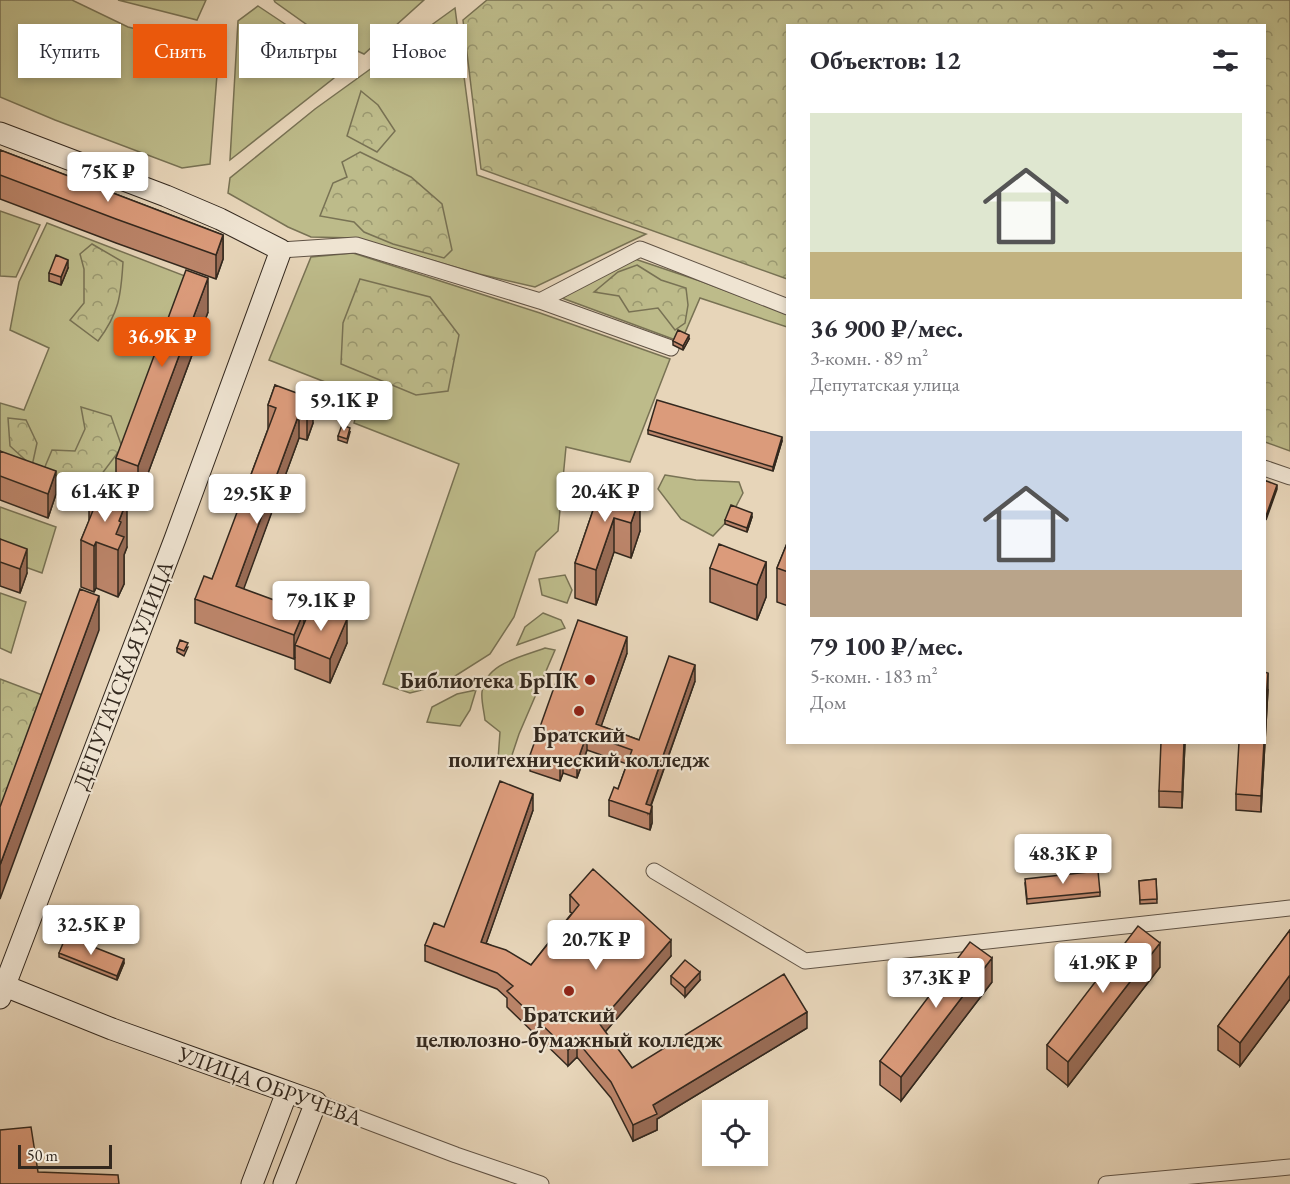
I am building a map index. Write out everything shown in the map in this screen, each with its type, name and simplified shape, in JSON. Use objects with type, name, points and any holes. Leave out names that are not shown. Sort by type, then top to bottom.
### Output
[{"type":"street","points":[[0,133],[166,196],[220,219],[281,250],[356,245],[540,301],[671,348]]},
{"type":"street","points":[[540,301],[640,249],[786,306]]},
{"type":"street","name":"ДЕПУТАТСКАЯ УЛИЦА","points":[[2,989],[175,539],[281,250]]},
{"type":"street","points":[[1266,469],[1290,477]]},
{"type":"street","points":[[654,871],[805,961],[1290,908]]},
{"type":"street","name":"УЛИЦА ОБРУЧЕВА","points":[[2,989],[541,1184]]},
{"type":"street","points":[[252,1184],[287,1092]]},
{"type":"street","points":[[284,1184],[316,1102]]},
{"type":"street","points":[[1106,1184],[1290,1167]]},
{"type":"green space","points":[[0,0],[72,0],[133,28],[133,78],[217,78],[210,164],[182,168],[0,97]]},
{"type":"green space","points":[[118,0],[206,0],[197,20]]},
{"type":"green space","points":[[274,0],[424,0],[397,24],[370,24],[370,49],[364,54],[358,51],[358,24],[306,24]]},
{"type":"green space","points":[[487,0],[1290,0],[1290,451],[1266,442],[1266,24],[786,24],[786,279],[481,169],[467,53],[467,24],[463,24],[463,20]]},
{"type":"green space","points":[[258,6],[285,24],[239,24],[239,78],[334,78],[230,160],[238,21]]},
{"type":"green space","points":[[455,8],[457,24],[433,24]]},
{"type":"green space","points":[[370,69],[370,78],[464,78],[477,175],[646,234],[535,287],[479,274],[356,238],[311,237],[288,227],[228,193],[230,178],[315,109]]},
{"type":"green space","points":[[361,91],[378,105],[395,131],[377,152],[347,136]]},
{"type":"green space","points":[[360,152],[411,177],[442,204],[452,250],[444,258],[393,244],[364,232],[354,222],[320,216],[333,183],[347,177],[342,162]]},
{"type":"green space","points":[[0,211],[40,225],[16,277],[0,276]]},
{"type":"green space","points":[[47,223],[185,276],[190,285],[102,509],[0,471],[0,403],[24,410],[49,348],[10,330],[19,282]]},
{"type":"green space","points":[[92,244],[123,262],[118,304],[98,341],[70,320],[84,303],[84,269],[80,254]]},
{"type":"green space","points":[[353,253],[540,313],[670,359],[630,462],[566,447],[558,531],[536,552],[514,617],[490,654],[441,685],[410,693],[383,684],[459,464],[354,423],[361,396],[269,360],[311,257]]},
{"type":"green space","points":[[632,258],[786,314],[786,327],[700,298],[681,342],[562,298]]},
{"type":"green space","points":[[637,265],[661,280],[686,288],[688,305],[685,323],[675,330],[658,308],[629,312],[619,296],[594,292],[618,272]]},
{"type":"green space","points":[[360,279],[430,297],[459,335],[448,391],[416,395],[341,364],[343,323]]},
{"type":"green space","points":[[81,407],[111,416],[122,447],[101,475],[72,493],[54,484],[44,469],[52,450],[75,451],[85,429]]},
{"type":"green space","points":[[8,418],[26,420],[37,443],[32,466],[10,446]]},
{"type":"green space","points":[[665,475],[696,480],[739,482],[743,493],[730,518],[713,536],[681,519],[658,489]]},
{"type":"green space","points":[[0,507],[56,527],[42,573],[0,558]]},
{"type":"green space","points":[[565,575],[572,590],[567,603],[542,595],[539,579]]},
{"type":"green space","points":[[0,593],[26,602],[11,653],[0,648]]},
{"type":"green space","points":[[543,613],[561,620],[565,628],[517,645],[525,627]]},
{"type":"green space","points":[[545,648],[555,650],[519,734],[508,767],[498,760],[500,732],[485,720],[482,692],[485,682],[490,674],[506,662]]},
{"type":"green space","points":[[0,679],[45,696],[0,823]]},
{"type":"green space","points":[[476,690],[470,710],[460,726],[427,722],[432,707],[457,694]]},
{"type":"building","points":[[0,150],[223,235],[216,255],[0,175]]},
{"type":"building","points":[[56,255],[68,260],[61,277],[49,273]]},
{"type":"building","points":[[186,270],[208,278],[138,466],[116,458]]},
{"type":"building","points":[[678,330],[689,335],[683,346],[673,341]]},
{"type":"building","points":[[275,385],[313,399],[307,416],[299,414],[236,586],[304,611],[294,635],[195,599],[204,576],[212,579],[242,499],[259,505],[263,495],[246,488],[276,408],[268,405]]},
{"type":"building","points":[[657,400],[782,437],[773,467],[648,430]]},
{"type":"building","points":[[342,425],[350,428],[347,439],[338,436]]},
{"type":"building","points":[[0,451],[56,471],[48,494],[0,476]]},
{"type":"building","points":[[1266,481],[1277,485],[1266,516]]},
{"type":"building","points":[[602,484],[640,497],[631,523],[614,518],[596,570],[575,563]]},
{"type":"building","points":[[94,495],[117,503],[120,496],[127,500],[116,534],[124,537],[118,550],[96,542],[94,546],[81,540],[94,508],[89,506]]},
{"type":"building","points":[[731,505],[752,513],[747,528],[725,520]]},
{"type":"building","points":[[0,539],[27,549],[20,569],[0,562]]},
{"type":"building","points":[[719,544],[766,562],[757,585],[710,568]]},
{"type":"building","points":[[786,546],[786,571],[777,568]]},
{"type":"building","points":[[80,589],[99,596],[0,865],[0,807]]},
{"type":"building","points":[[312,590],[333,598],[328,611],[306,603]]},
{"type":"building","points":[[312,605],[347,619],[330,659],[295,645]]},
{"type":"building","name":"Братский политехнический колледж","points":[[578,620],[627,637],[596,724],[639,740],[669,656],[695,665],[646,804],[652,806],[650,814],[609,800],[614,787],[618,789],[632,750],[587,734],[577,762],[563,757],[560,765],[530,755]]},
{"type":"building","points":[[180,640],[188,643],[184,651],[177,648]]},
{"type":"building","points":[[1266,672],[1268,673],[1266,700]]},
{"type":"building","points":[[1161,744],[1184,744],[1182,792],[1159,791]]},
{"type":"building","points":[[1239,744],[1264,744],[1261,796],[1236,794]]},
{"type":"building","points":[[500,781],[533,794],[481,942],[506,950],[531,965],[579,905],[570,895],[593,869],[671,940],[599,1023],[632,1068],[784,974],[807,1012],[653,1105],[657,1114],[633,1125],[611,1082],[577,1041],[568,1050],[507,991],[513,986],[497,973],[425,945],[434,923],[444,927]]},
{"type":"building","points":[[1098,871],[1100,892],[1027,899],[1025,879]]},
{"type":"building","points":[[1156,879],[1157,899],[1140,900],[1139,881]]},
{"type":"building","points":[[1138,926],[1160,943],[1068,1062],[1047,1045]]},
{"type":"building","points":[[1290,930],[1290,975],[1240,1043],[1218,1026]]},
{"type":"building","points":[[66,936],[124,959],[117,976],[59,953]]},
{"type":"building","points":[[970,942],[992,958],[901,1077],[880,1061]]},
{"type":"building","points":[[685,960],[700,972],[685,988],[671,976]]},
{"type":"building","points":[[31,1127],[38,1172],[118,1175],[119,1184],[0,1184],[0,1130]]},
{"type":"place","name":"Библиотека БрПК","points":[[590,680]]},
{"type":"place","name":"Братский политехнический колледж","points":[[579,711]]},
{"type":"place","name":"Братский целюлозно-бумажный колледж","points":[[569,991]]}]
